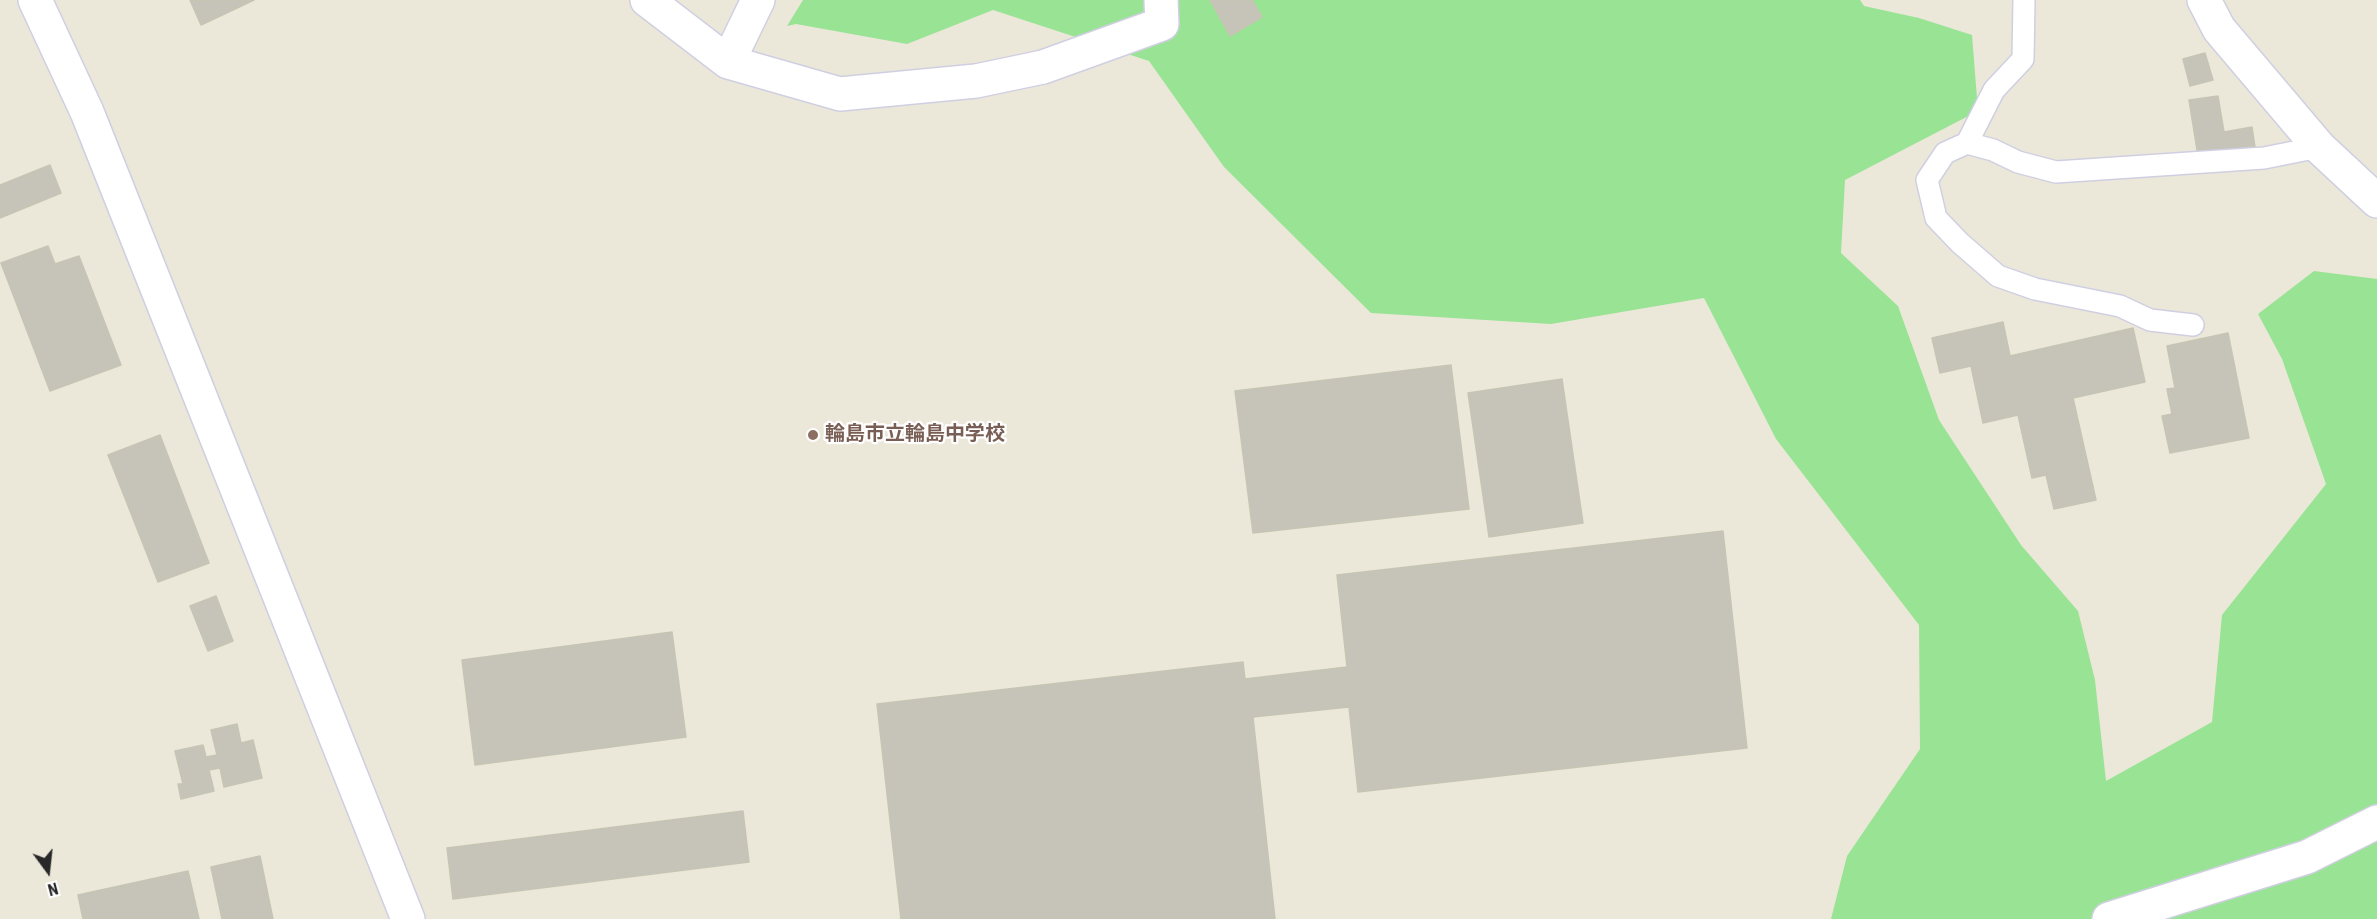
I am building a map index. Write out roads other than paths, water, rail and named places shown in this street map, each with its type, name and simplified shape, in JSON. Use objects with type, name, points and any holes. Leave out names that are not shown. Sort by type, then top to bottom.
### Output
[{"type":"street","points":[[35,0],[87,112],[408,919]]},
{"type":"street","points":[[647,0],[728,62],[840,94],[976,81],[1043,67],[1162,24],[1161,0]]},
{"type":"street","points":[[728,62],[758,0]]},
{"type":"street","points":[[2204,0],[2219,29],[2319,147],[2377,201]]},
{"type":"street","points":[[2109,919],[2307,857],[2377,822]]},
{"type":"lane","points":[[2024,0],[2023,59],[1994,90],[1967,143],[1945,153],[1927,180],[1936,218],[1960,243],[1998,276],[2035,289],[2120,306],[2150,320],[2193,325]]},
{"type":"lane","points":[[1967,143],[1993,150],[2018,162],[2056,172],[2264,158],[2319,147]]},
{"type":"place","name":"輪島市立輪島中学校","points":[[813,435]]}]
